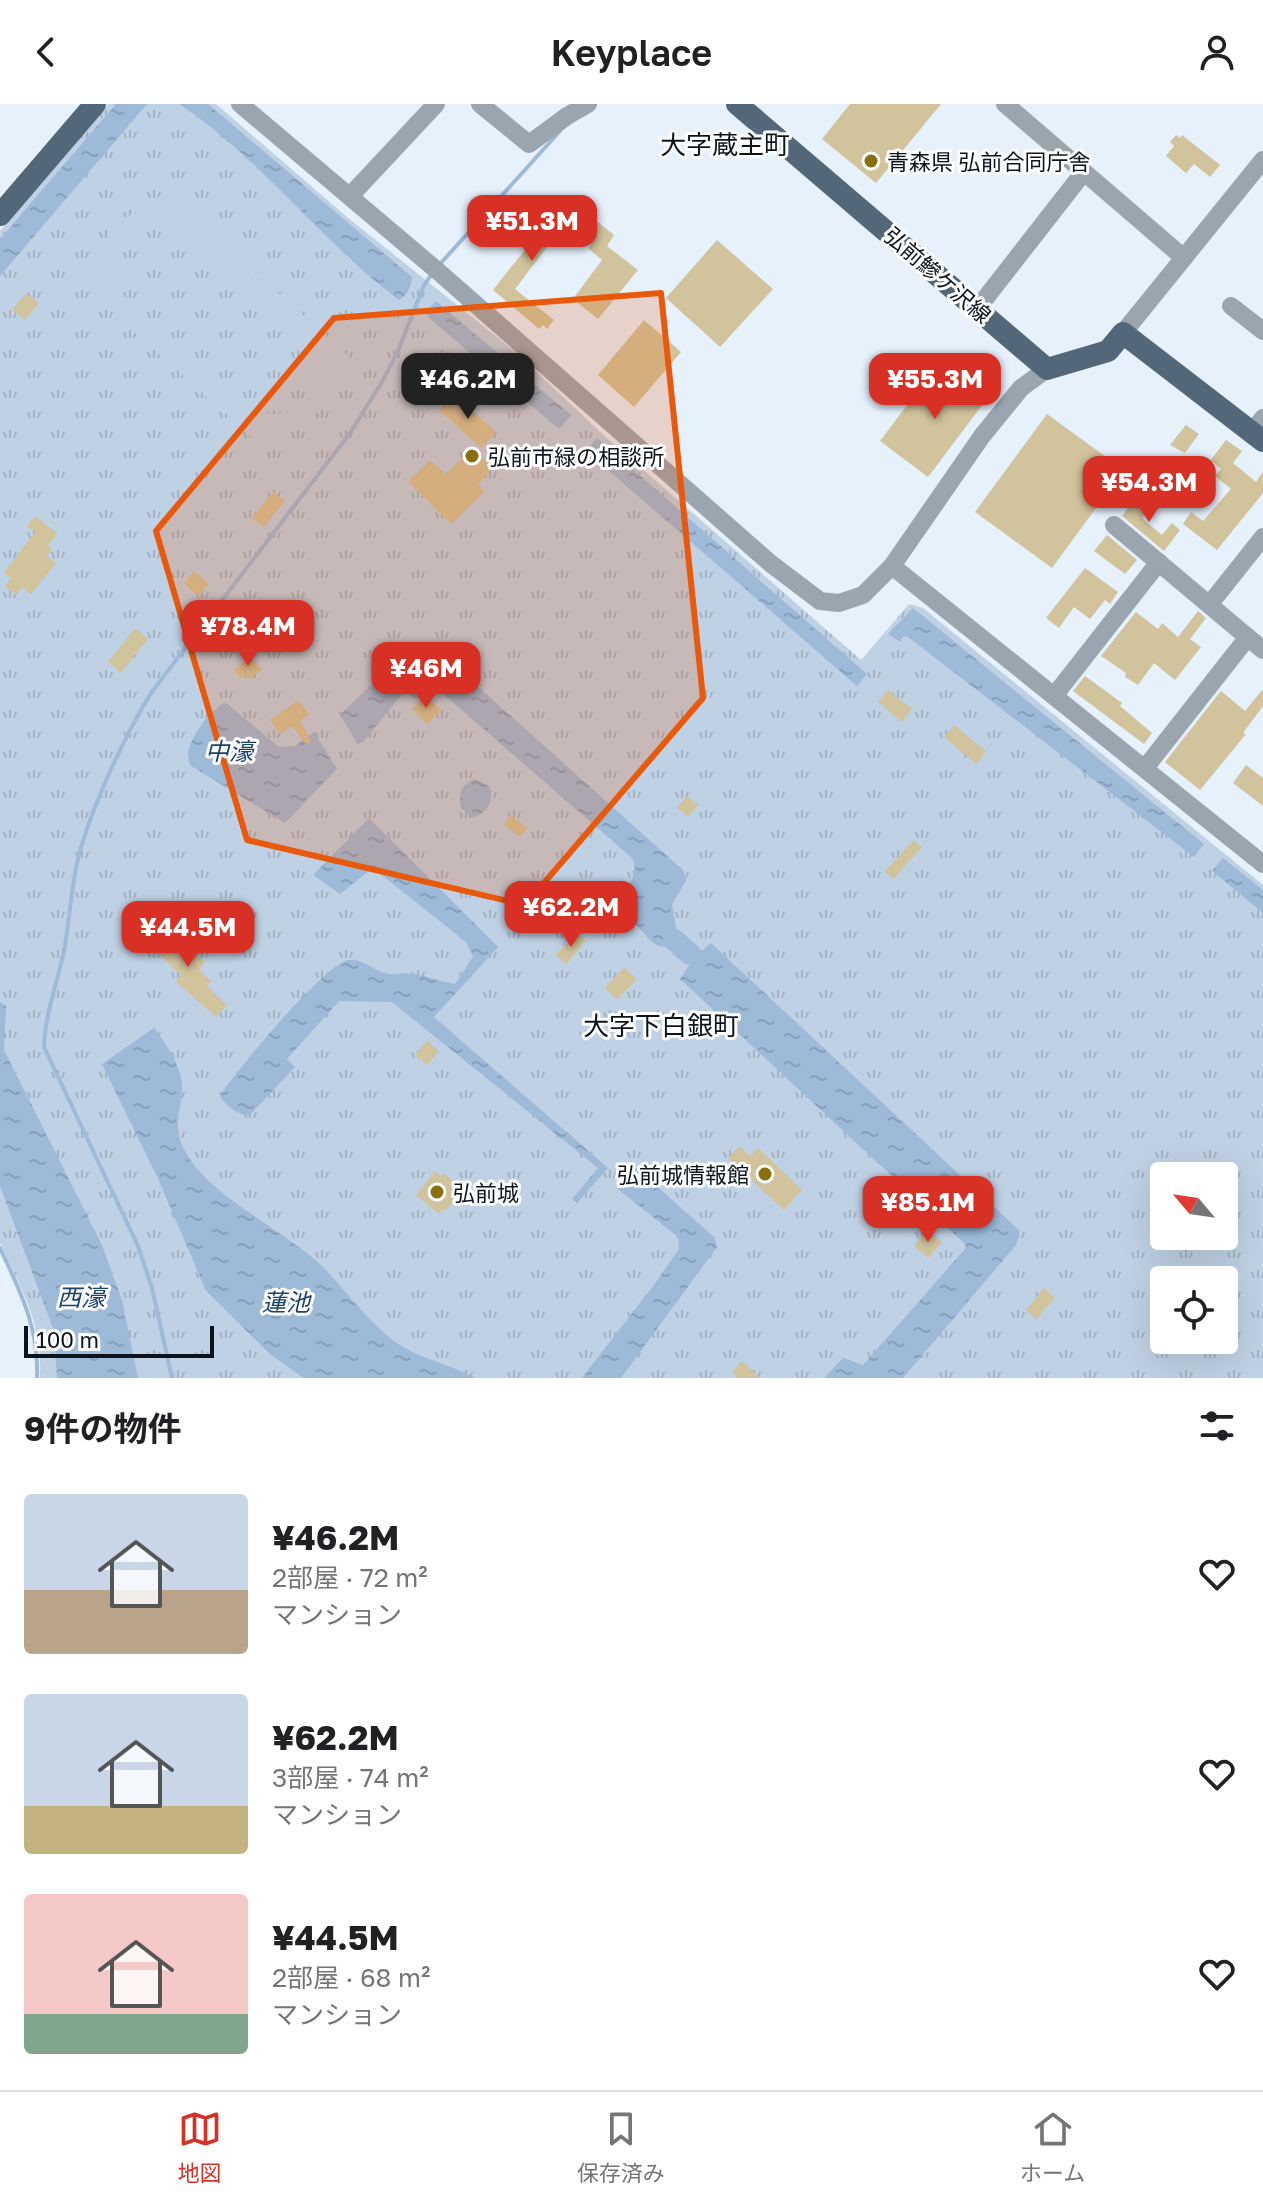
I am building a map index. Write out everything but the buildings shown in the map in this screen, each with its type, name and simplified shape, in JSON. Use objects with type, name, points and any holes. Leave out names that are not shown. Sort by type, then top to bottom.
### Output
[{"type":"main road","points":[[0,215],[95,104]]},
{"type":"main road","name":"弘前鰺ケ沢線","points":[[737,104],[1047,369]]},
{"type":"main road","points":[[1047,369],[1108,351],[1123,333],[1259,431]]},
{"type":"street","points":[[240,104],[436,269],[770,563],[820,601],[839,603],[863,595],[892,566],[982,436],[1021,388],[1047,369]]},
{"type":"street","points":[[350,196],[436,104]]},
{"type":"street","points":[[487,106],[529,144],[588,104]]},
{"type":"street","points":[[1005,104],[1184,258]]},
{"type":"street","points":[[1123,333],[1263,160]]},
{"type":"street","points":[[977,309],[1083,173]]},
{"type":"street","points":[[1231,306],[1263,331]]},
{"type":"street","points":[[1114,525],[1263,650]]},
{"type":"street","points":[[1209,605],[1263,537]]},
{"type":"street","points":[[1054,696],[1159,562]]},
{"type":"street","points":[[892,566],[1263,864]]},
{"type":"street","points":[[1145,768],[1248,637]]},
{"type":"highlighted area","points":[[661,293],[703,698],[525,905],[247,840],[156,531],[334,318]]},
{"type":"green space","points":[[108,104],[216,104],[347,217],[518,354],[599,431],[861,660],[909,604],[923,608],[1263,885],[1263,1378],[40,1378],[34,1324],[0,1243],[0,231]]},
{"type":"green space","points":[[164,191],[350,357],[334,375],[330,392],[319,411],[302,426],[281,433],[267,451],[81,284],[97,268],[102,244],[112,229],[126,217],[149,208]],"holes":[[[161,227],[185,235],[306,344],[313,359],[314,374],[305,400],[295,408],[282,413],[251,408],[127,299],[118,275],[121,252],[127,243],[147,229]]]},
{"type":"water","points":[[116,104],[147,104],[0,276],[0,239]]},
{"type":"water","points":[[179,104],[208,104],[412,277],[405,296],[399,300],[370,277],[237,149]]},
{"type":"water","points":[[436,301],[571,415],[559,429],[428,317],[429,309]]},
{"type":"water","points":[[597,438],[867,674],[857,686],[586,451]]},
{"type":"water","points":[[913,608],[1204,844],[1194,857],[908,637],[903,636],[900,642],[888,634]]},
{"type":"water","points":[[419,646],[425,646],[454,665],[684,871],[686,881],[672,904],[677,933],[672,941],[658,946],[617,902],[633,876],[632,858],[418,672],[409,659]]},
{"type":"water","points":[[390,670],[402,686],[403,693],[364,741],[358,744],[340,715]]},
{"type":"water","name":"中濠","points":[[226,703],[279,747],[295,746],[314,732],[337,769],[285,823],[191,766],[189,748],[197,732],[214,710]]},
{"type":"water","points":[[475,779],[489,786],[491,797],[486,810],[472,818],[461,808],[460,798],[463,787]]},
{"type":"water","points":[[369,818],[498,947],[434,1017],[608,1168],[577,1203],[572,1199],[598,1168],[392,1002],[339,1001],[287,1059],[295,1067],[249,1116],[232,1109],[220,1096],[302,997],[338,965],[355,960],[384,973],[407,973],[455,984],[473,957],[466,942],[373,868],[340,894],[313,875]]},
{"type":"water","points":[[1223,858],[1263,890],[1263,913],[1212,871]]},
{"type":"water","points":[[711,943],[1020,1231],[1016,1245],[903,1378],[824,1378],[843,1358],[863,1365],[965,1249],[965,1244],[680,979],[692,961],[688,957],[695,949],[703,950]]},
{"type":"water","name":"西濠","points":[[0,1002],[6,1006],[4,1050],[102,1245],[122,1300],[138,1378],[57,1378],[54,1331],[0,1186]]},
{"type":"water","name":"蓮池","points":[[154,1028],[181,1076],[178,1127],[180,1140],[193,1164],[226,1195],[321,1265],[370,1320],[392,1339],[411,1352],[475,1378],[304,1378],[271,1355],[206,1291],[159,1181],[102,1064]]},
{"type":"water","points":[[636,1168],[715,1238],[717,1247],[621,1378],[582,1378],[679,1249],[678,1237],[618,1189]]},
{"type":"waterway","points":[[440,264],[560,131]]},
{"type":"waterway","points":[[172,1378],[152,1288],[138,1246],[44,1047],[49,1011],[64,951],[76,866],[100,794],[151,693],[350,433],[398,351],[424,285],[432,274]]},
{"type":"waterway","points":[[674,940],[690,954]]},
{"type":"waterway","points":[[0,1248],[32,1327],[37,1378]]},
{"type":"place","name":"青森県 弘前合同庁舎","points":[[871,161]]},
{"type":"place","name":"弘前市緑の相談所","points":[[472,456]]},
{"type":"place","name":"弘前城情報館","points":[[765,1174]]},
{"type":"place","name":"弘前城","points":[[437,1192]]},
{"type":"district","name":"大字蔵主町","points":[[725,144]]},
{"type":"district","name":"大字下白銀町","points":[[661,1025]]}]
